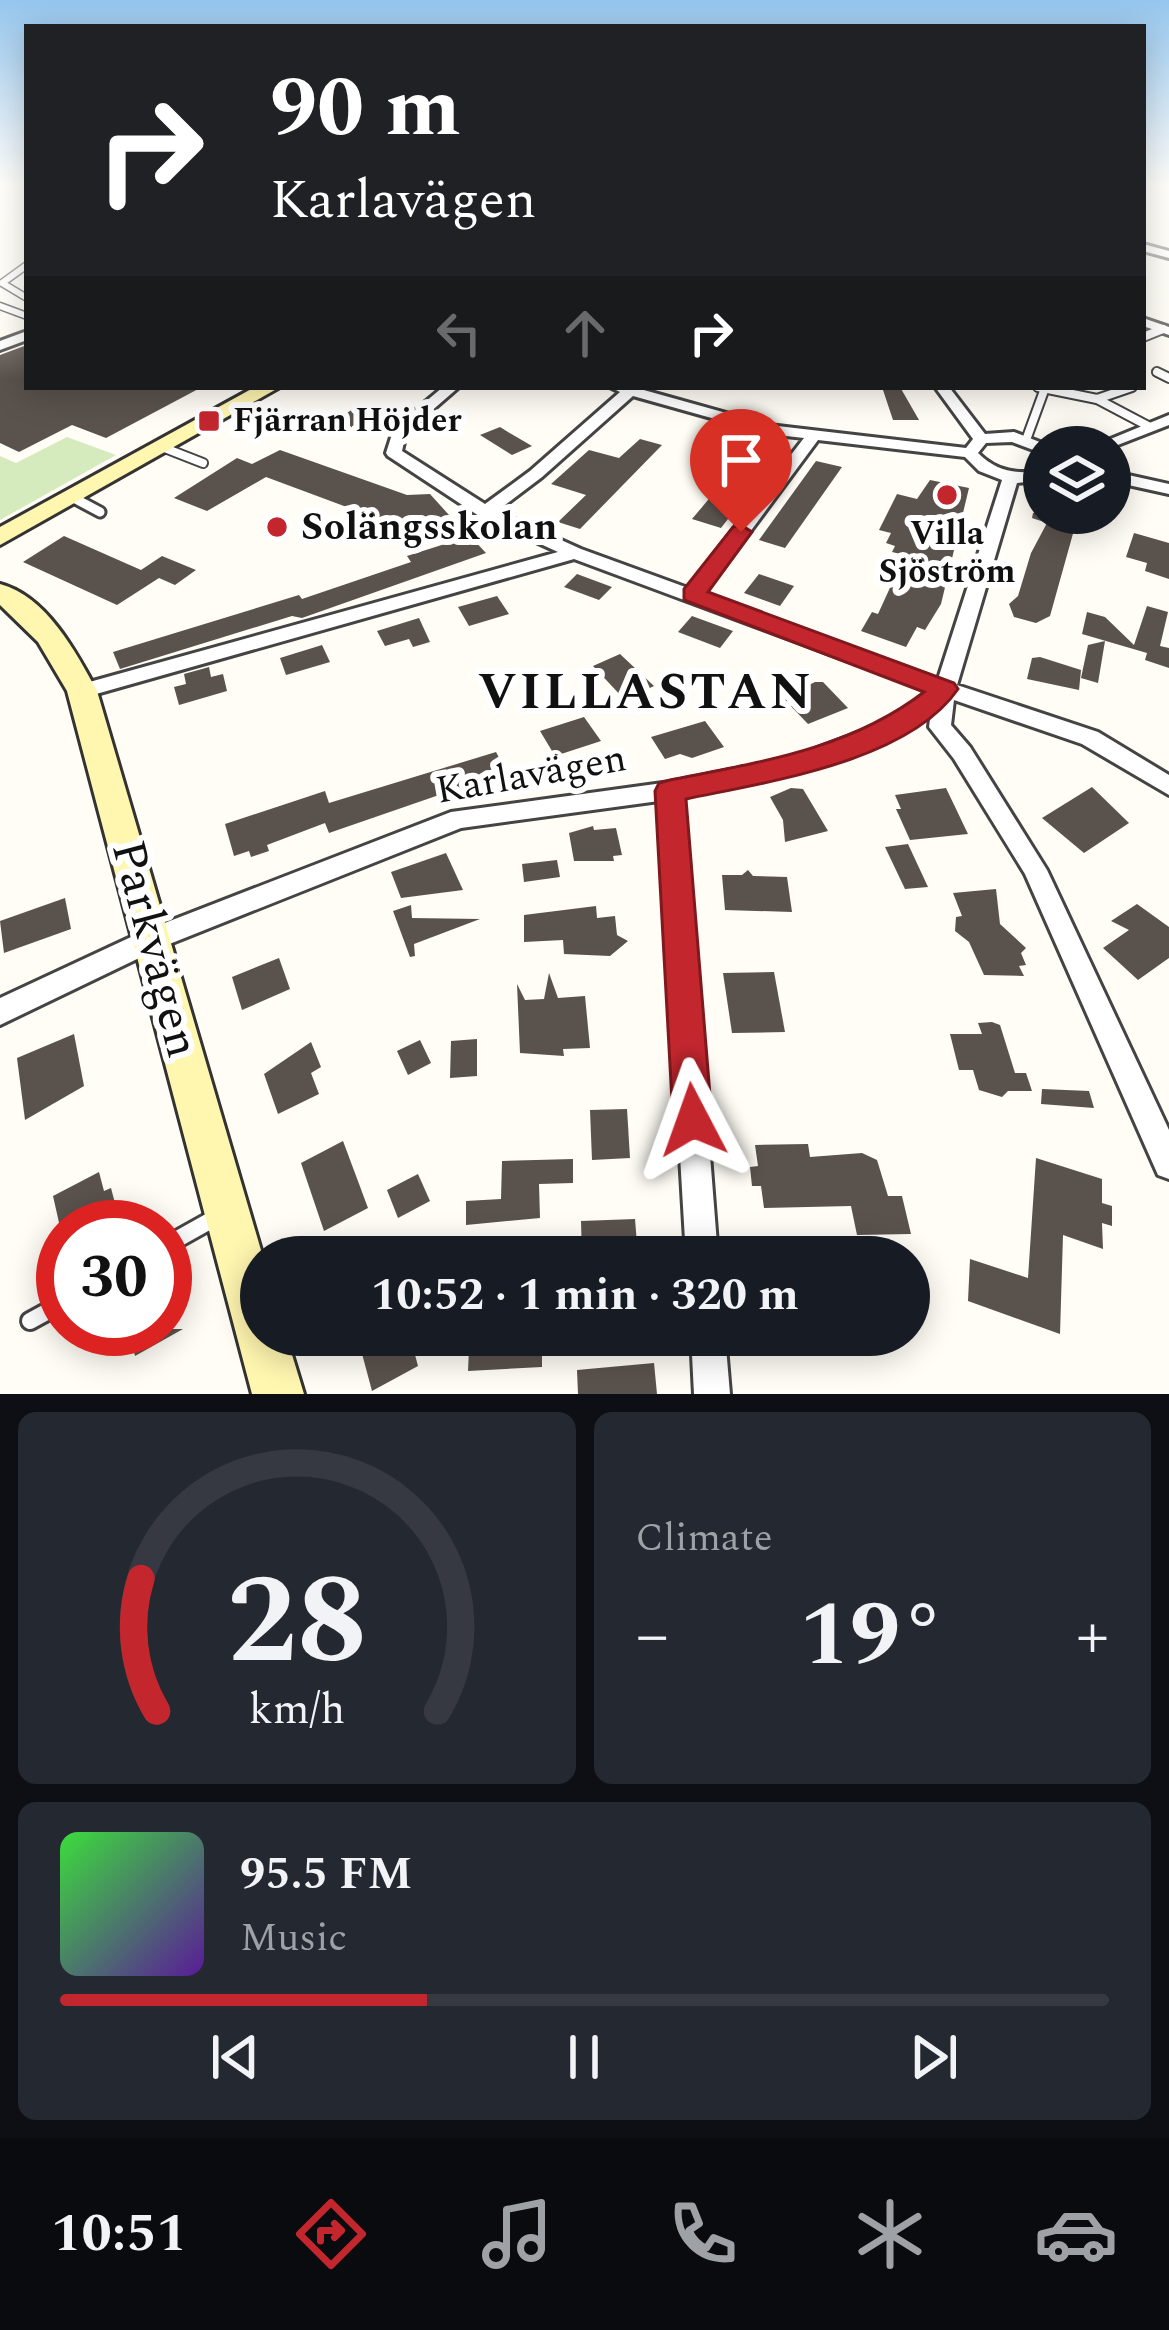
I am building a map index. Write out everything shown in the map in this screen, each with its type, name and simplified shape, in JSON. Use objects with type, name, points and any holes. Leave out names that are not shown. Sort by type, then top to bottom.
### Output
[{"type":"main road","points":[[0,537],[265,390]]},
{"type":"main road","name":"Parkvägen","points":[[0,592],[29,611],[62,652],[82,691],[240,1261]]},
{"type":"main road","name":"Parkvägen","points":[[267,1356],[278,1394]]},
{"type":"street","points":[[448,390],[399,431],[394,453],[484,512],[575,553],[1090,738],[1169,786]]},
{"type":"street","points":[[484,512],[536,474],[623,390]]},
{"type":"street","points":[[628,390],[813,436],[976,446],[1023,440]]},
{"type":"street","points":[[944,390],[988,470],[1023,476]]},
{"type":"street","points":[[1131,434],[1169,420]]},
{"type":"street","points":[[693,595],[813,436]]},
{"type":"street","points":[[1011,477],[945,689],[940,727],[962,753],[1034,870],[1169,1164]]},
{"type":"street","points":[[1131,481],[1169,489]]},
{"type":"street","points":[[82,691],[575,553]]},
{"type":"street","name":"Karlavägen","points":[[0,1012],[153,939],[459,819],[670,791],[794,766],[900,725],[945,689]]},
{"type":"street","points":[[670,791],[701,1236]]},
{"type":"street","points":[[709,1356],[712,1394]]},
{"type":"lane","points":[[24,267],[2,284],[24,297]]},
{"type":"lane","points":[[1157,372],[1169,378]]},
{"type":"lane","points":[[1030,426],[1040,390]]},
{"type":"lane","points":[[1051,390],[1097,399],[1150,427]]},
{"type":"lane","points":[[1097,399],[1123,390]]},
{"type":"lane","points":[[162,447],[203,463]]},
{"type":"lane","points":[[73,497],[100,512]]},
{"type":"lane","points":[[192,1231],[226,1212]]},
{"type":"lane","points":[[30,1321],[36,1318]]},
{"type":"green space","points":[[67,437],[116,455],[0,520],[0,456],[16,463]]},
{"type":"building","points":[[24,346],[24,390],[196,390],[106,438],[72,425],[19,452],[0,443],[0,355]]},
{"type":"building","points":[[883,390],[902,390],[919,420],[893,420]]},
{"type":"building","points":[[361,404],[384,411],[351,433],[328,425]]},
{"type":"building","points":[[500,427],[532,446],[512,455],[480,435]]},
{"type":"building","points":[[640,439],[662,445],[580,529],[558,522],[586,495],[551,484],[589,450],[619,458]]},
{"type":"building","points":[[751,440],[783,448],[721,528],[692,519],[724,481],[716,479],[729,460]]},
{"type":"building","points":[[280,450],[407,495],[430,494],[449,515],[413,543],[395,525],[266,477],[207,511],[174,498],[237,458],[252,464]]},
{"type":"building","points":[[816,461],[842,467],[785,548],[759,540]]},
{"type":"building","points":[[930,480],[969,488],[941,604],[925,630],[917,627],[906,647],[861,631],[872,612],[878,614],[905,555],[892,552],[895,546],[886,543],[891,533],[879,530],[897,494],[917,499]]},
{"type":"building","points":[[1134,533],[1169,543],[1169,579],[1145,571],[1147,563],[1126,557]]},
{"type":"building","points":[[1041,534],[1073,534],[1050,616],[1036,623],[1014,617],[1009,604],[1018,596]]},
{"type":"building","points":[[64,536],[141,570],[162,556],[196,570],[175,585],[159,578],[117,605],[23,562]]},
{"type":"building","points":[[470,536],[486,553],[302,618],[292,616],[120,669],[113,652],[299,595],[302,599],[411,562],[407,556]]},
{"type":"building","points":[[577,574],[612,587],[599,600],[564,587]]},
{"type":"building","points":[[759,574],[794,586],[780,606],[744,593]]},
{"type":"building","points":[[497,596],[509,614],[469,626],[458,607]]},
{"type":"building","points":[[1147,606],[1168,612],[1160,646],[1169,648],[1169,668],[1145,660],[1147,653],[1082,634],[1087,612],[1105,617],[1134,645]]},
{"type":"building","points":[[692,616],[733,631],[720,648],[678,632]]},
{"type":"building","points":[[419,618],[430,642],[413,647],[409,639],[385,646],[377,631]]},
{"type":"building","points":[[1105,641],[1098,683],[1081,678],[1088,645]]},
{"type":"building","points":[[322,645],[330,662],[286,675],[280,658]]},
{"type":"building","points":[[620,654],[654,686],[625,700],[593,666]]},
{"type":"building","points":[[1032,658],[1081,670],[1079,690],[1027,679]]},
{"type":"building","points":[[209,667],[211,677],[223,674],[227,691],[179,705],[174,687],[186,684],[184,674]]},
{"type":"building","points":[[823,682],[848,708],[808,724],[783,698]]},
{"type":"building","points":[[584,717],[601,741],[555,756],[540,731]]},
{"type":"building","points":[[705,721],[724,747],[692,758],[680,754],[665,759],[651,737]]},
{"type":"building","points":[[496,752],[504,767],[491,771],[494,776],[329,833],[325,823],[267,845],[269,851],[251,857],[249,851],[234,856],[225,824],[325,791],[329,803]]},
{"type":"building","points":[[1092,787],[1129,823],[1084,853],[1042,818]]},
{"type":"building","points":[[791,788],[803,789],[828,831],[785,842],[783,820],[770,797]]},
{"type":"building","points":[[946,788],[968,834],[910,840],[895,795]]},
{"type":"building","points":[[593,826],[594,830],[616,828],[622,855],[613,856],[614,861],[574,861],[569,833]]},
{"type":"building","points":[[908,844],[928,887],[905,889],[885,847]]},
{"type":"building","points":[[446,853],[463,890],[401,898],[391,872]]},
{"type":"building","points":[[557,860],[560,877],[524,882],[522,864]]},
{"type":"building","points":[[748,870],[753,876],[787,877],[792,912],[725,910],[722,875],[742,875]]},
{"type":"building","points":[[996,889],[1000,924],[1026,948],[1021,953],[1026,965],[1019,966],[1024,976],[984,975],[969,942],[955,931],[956,917],[962,916],[953,893]]},
{"type":"building","points":[[65,898],[71,929],[4,953],[0,921]]},
{"type":"building","points":[[1137,904],[1169,927],[1169,958],[1138,980],[1103,948],[1129,930],[1111,921]]},
{"type":"building","points":[[411,905],[412,918],[480,919],[414,944],[415,956],[410,957],[393,911]]},
{"type":"building","points":[[596,906],[597,918],[615,916],[617,935],[628,941],[610,956],[564,954],[563,940],[524,942],[524,915]]},
{"type":"building","points":[[279,958],[290,989],[242,1010],[232,977]]},
{"type":"building","points":[[774,972],[785,1032],[732,1033],[723,973]]},
{"type":"building","points":[[549,973],[558,998],[585,996],[590,1048],[563,1049],[564,1056],[520,1053],[517,984],[525,1000],[544,999]]},
{"type":"building","points":[[978,1023],[1000,1025],[1015,1073],[1026,1073],[1032,1091],[1008,1091],[1002,1097],[979,1090],[973,1070],[959,1070],[950,1034],[982,1034]]},
{"type":"building","points":[[74,1034],[84,1086],[25,1120],[17,1058]]},
{"type":"building","points":[[477,1039],[477,1076],[450,1078],[451,1041]]},
{"type":"building","points":[[420,1040],[431,1063],[408,1075],[397,1051]]},
{"type":"building","points":[[311,1042],[321,1067],[311,1073],[319,1094],[278,1114],[264,1074]]},
{"type":"building","points":[[1042,1089],[1089,1091],[1094,1108],[1041,1104]]},
{"type":"building","points":[[627,1109],[630,1158],[592,1160],[590,1110]]},
{"type":"building","points":[[343,1141],[368,1208],[324,1231],[301,1163]]},
{"type":"building","points":[[808,1144],[810,1157],[862,1153],[877,1160],[888,1196],[902,1196],[911,1234],[857,1235],[851,1206],[764,1208],[761,1186],[752,1186],[750,1167],[758,1166],[755,1145]]},
{"type":"building","points":[[1036,1158],[1102,1179],[1102,1203],[1112,1206],[1112,1226],[1102,1223],[1103,1249],[1063,1235],[1060,1334],[968,1301],[970,1259],[1028,1278]]},
{"type":"building","points":[[573,1159],[573,1183],[539,1184],[540,1218],[466,1225],[466,1201],[501,1199],[502,1161]]},
{"type":"building","points":[[99,1172],[104,1191],[111,1188],[114,1200],[54,1200],[53,1196]]},
{"type":"building","points":[[418,1174],[430,1201],[398,1218],[387,1190]]},
{"type":"building","points":[[635,1219],[636,1236],[581,1236],[581,1221]]},
{"type":"building","points":[[363,1356],[415,1356],[418,1366],[372,1391]]},
{"type":"building","points":[[469,1356],[542,1356],[542,1367],[468,1371]]},
{"type":"building","points":[[654,1363],[657,1394],[578,1394],[577,1370]]},
{"type":"place","name":"Fjärran Höjder","points":[[209,421]]},
{"type":"place","name":"Villa Sjöström","points":[[947,495]]},
{"type":"place","name":"Solängsskolan","points":[[277,527]]},
{"type":"district","name":"VILLASTAN","points":[[646,693]]},
{"type":"route","points":[[693,1120],[670,791],[794,766],[854,745],[900,725],[945,689],[693,595],[741,532]]}]
